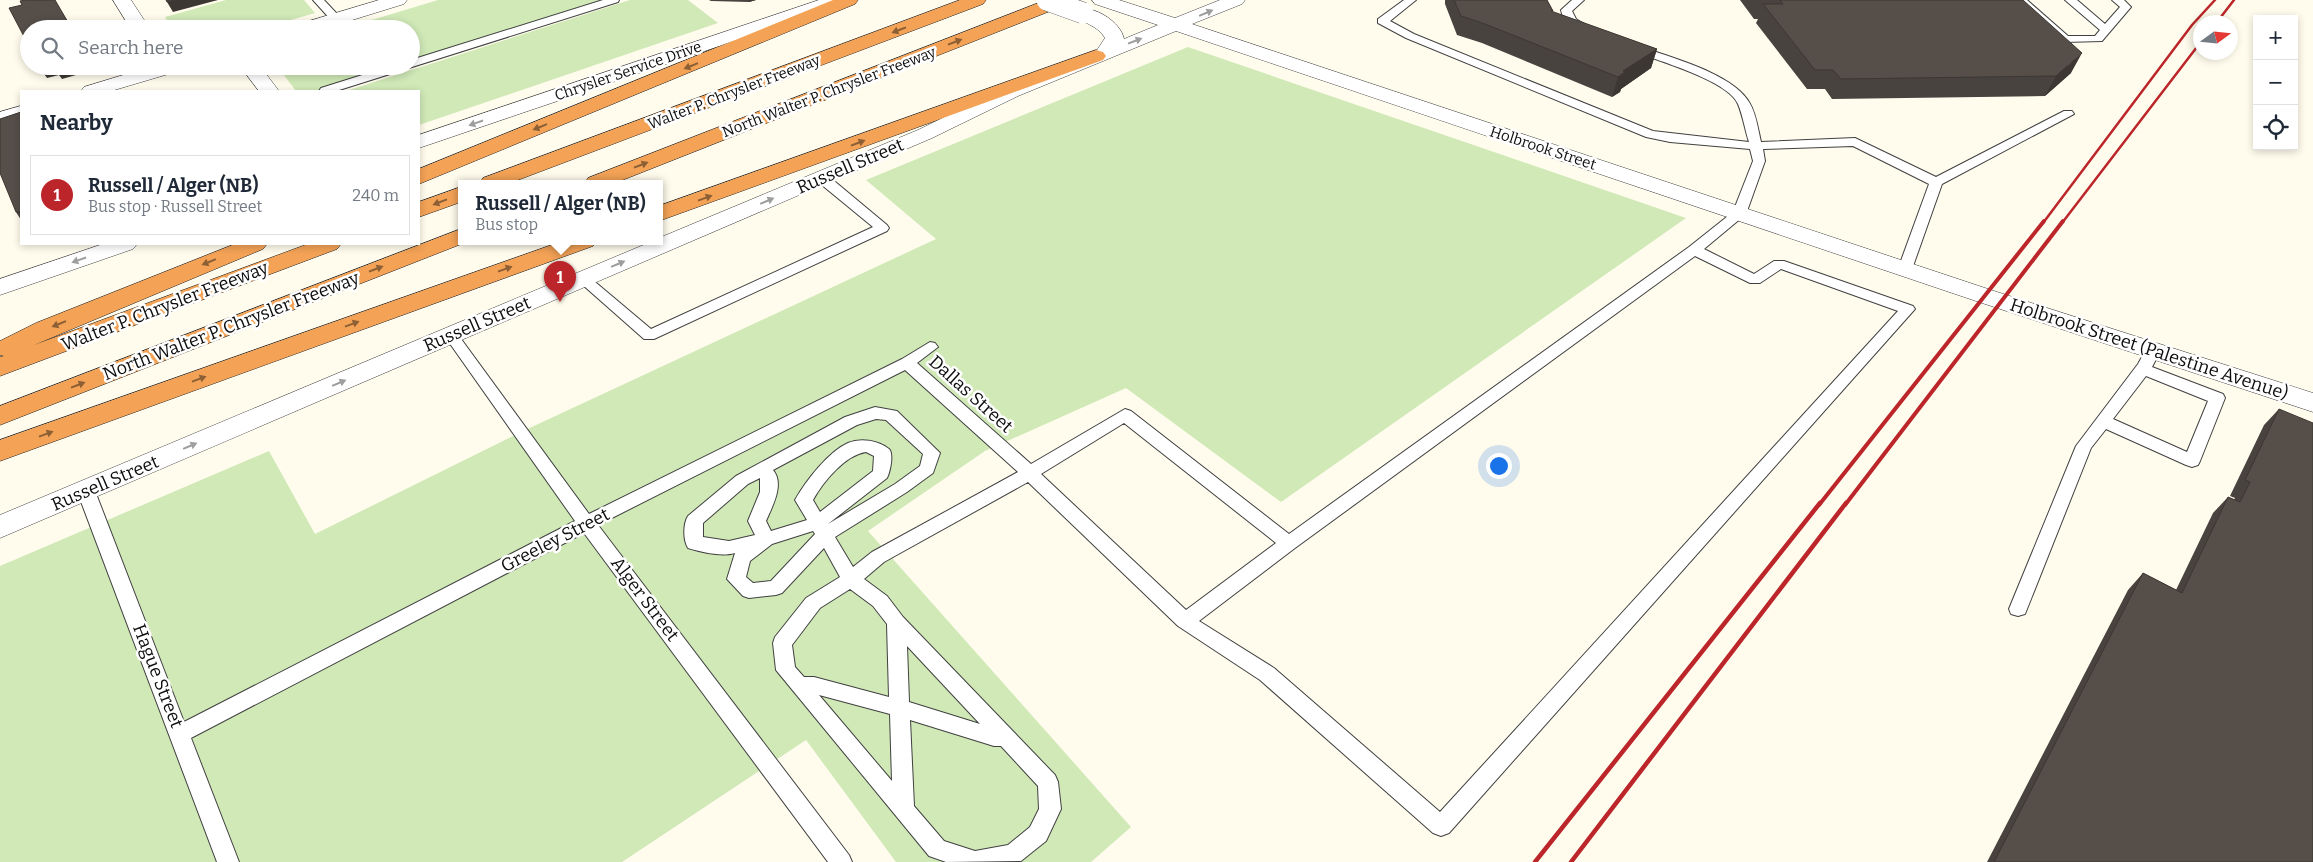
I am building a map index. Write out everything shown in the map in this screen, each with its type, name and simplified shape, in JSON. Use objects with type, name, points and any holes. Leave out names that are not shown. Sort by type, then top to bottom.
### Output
[{"type":"highway","points":[[420,177],[849,0]]},
{"type":"highway","name":"Walter P. Chrysler Freeway","points":[[499,180],[977,0]]},
{"type":"highway","name":"North Walter P. Chrysler Freeway","points":[[604,180],[1062,0]]},
{"type":"highway","points":[[663,213],[1101,54]]},
{"type":"highway","points":[[420,210],[458,195]]},
{"type":"highway","name":"North Walter P. Chrysler Freeway","points":[[0,416],[458,237]]},
{"type":"highway","points":[[0,351],[45,329],[252,245]]},
{"type":"highway","name":"Walter P. Chrysler Freeway","points":[[0,368],[327,245]]},
{"type":"highway","points":[[0,451],[574,245]]},
{"type":"street","points":[[122,0],[135,20]]},
{"type":"street","points":[[333,20],[398,0]]},
{"type":"street","name":"Chrysler Service Drive","points":[[420,142],[838,0]]},
{"type":"street","points":[[1047,0],[1100,20],[1109,27],[1114,38],[1101,54]]},
{"type":"street","name":"Russell Street","points":[[0,527],[925,134],[1011,92],[1236,0]]},
{"type":"street","name":"Holbrook Street","points":[[1106,2],[1985,296]]},
{"type":"street","points":[[95,90],[143,75]]},
{"type":"street","points":[[257,75],[268,90]]},
{"type":"street","points":[[0,118],[20,112]]},
{"type":"street","points":[[0,287],[122,245]]},
{"type":"street","name":"Holbrook Street (Palestine Avenue)","points":[[1985,296],[2148,360],[2313,402]]},
{"type":"lane","points":[[318,0],[336,19]]},
{"type":"lane","points":[[420,61],[614,0]]},
{"type":"lane","points":[[1411,0],[1382,21],[1410,36],[1650,134],[1670,138],[1756,146],[1855,142],[1936,182]]},
{"type":"lane","points":[[1579,0],[1566,10],[1567,15],[1571,21],[1596,34]]},
{"type":"lane","points":[[2021,0],[2065,40],[2098,39],[2126,7],[2117,0]]},
{"type":"lane","points":[[2070,0],[2106,30]]},
{"type":"lane","points":[[1185,621],[1289,543],[1694,250],[1739,214],[1759,161],[1744,103],[1734,90],[1719,80],[1622,44]]},
{"type":"lane","points":[[328,90],[376,75]]},
{"type":"lane","points":[[1905,269],[1936,182],[2068,114]]},
{"type":"lane","points":[[583,279],[649,336],[882,228],[822,178]]},
{"type":"lane","name":"Dallas Street","points":[[907,363],[1030,473],[1185,621],[1267,674],[1441,826],[1908,309],[1779,264],[1755,280],[1694,250]]},
{"type":"lane","name":"Alger Street","points":[[451,335],[587,523],[841,862]]},
{"type":"lane","name":"Greeley Street","points":[[180,734],[587,523],[907,363],[930,347]]},
{"type":"lane","points":[[2018,609],[2084,446],[2148,360],[2216,398],[2192,461],[2104,421]]},
{"type":"lane","points":[[875,413],[891,415],[932,453],[928,469],[901,488],[821,529],[729,548],[694,543],[694,521],[742,480],[851,421],[875,413]]},
{"type":"lane","points":[[766,540],[742,557],[736,580],[749,591],[776,588],[821,529],[881,474],[883,452],[868,446],[852,448],[817,478],[804,500],[821,529],[851,580],[880,601],[896,622],[1048,782],[1050,809],[1038,834],[1013,854],[976,861],[937,849],[786,670],[782,643],[813,603],[851,580],[878,557],[1030,473],[1125,415],[1289,543]]},
{"type":"lane","points":[[761,470],[769,476],[769,492],[758,521],[766,540]]},
{"type":"lane","name":"Hague Street","points":[[86,491],[228,862]]},
{"type":"lane","points":[[896,622],[904,810]]},
{"type":"lane","points":[[800,686],[814,685],[900,708],[994,737],[1006,737]]},
{"type":"green space","points":[[226,0],[304,0],[315,13],[291,20],[167,20],[165,17]]},
{"type":"green space","points":[[438,0],[601,0],[420,58],[420,20],[372,20]]},
{"type":"green space","points":[[630,0],[688,0],[718,23],[420,125],[420,90],[349,90],[396,75],[420,75],[420,67]]},
{"type":"green space","points":[[1188,47],[1686,218],[1281,502],[1126,388],[985,451],[868,531],[1131,827],[1091,862],[896,862],[806,740],[622,862],[0,862],[0,566],[269,451],[315,534],[521,432],[936,239],[866,180]]},
{"type":"green space","points":[[284,75],[365,75],[318,90],[295,90]]},
{"type":"building","points":[[55,0],[67,20],[20,20],[20,29],[9,8],[22,5],[20,1]]},
{"type":"building","points":[[1454,0],[1547,0],[1553,11],[1551,11],[1657,49],[1623,71],[1625,72],[1618,77],[1461,16]]},
{"type":"building","points":[[1780,0],[2023,0],[2082,53],[2056,76],[1841,79],[1833,70],[1815,70],[1763,4],[1783,4]]},
{"type":"building","points":[[20,112],[20,212],[16,212],[0,173],[0,119]]},
{"type":"building","points":[[2279,409],[2313,423],[2313,862],[1994,862],[2143,573],[2182,593],[2228,497],[2240,502],[2250,482],[2245,480]]},
{"type":"railway","points":[[2043,223],[2192,25],[2215,0]]},
{"type":"railway","points":[[2222,15],[2234,0]]},
{"type":"railway","points":[[2062,223],[2193,52]]},
{"type":"railway","points":[[1819,505],[2044,221]]},
{"type":"railway","points":[[1845,505],[2063,221]]},
{"type":"railway","points":[[1535,862],[1820,503]]},
{"type":"railway","points":[[1571,862],[1846,503]]},
{"type":"place","name":"Russell / Alger (NB)","points":[[560,302]]}]
